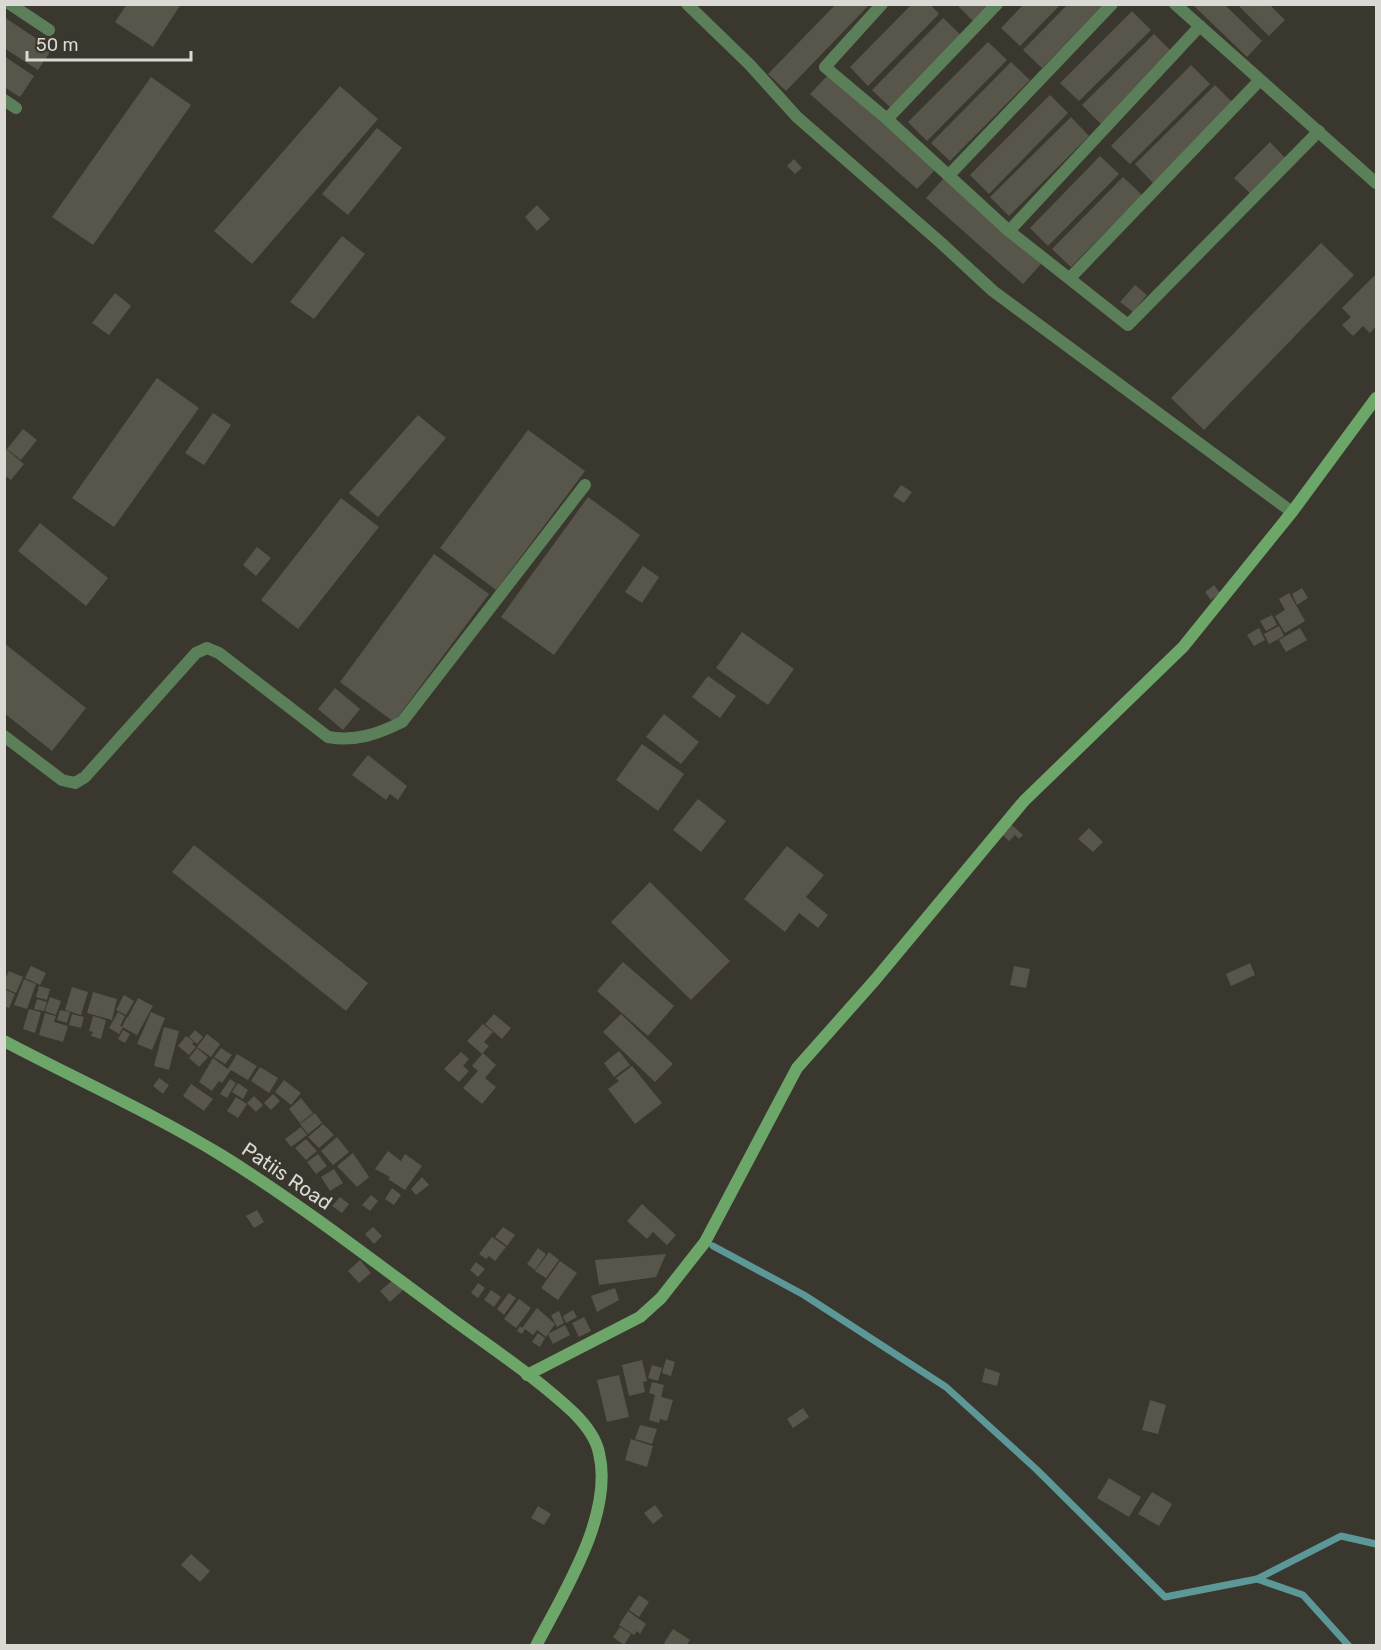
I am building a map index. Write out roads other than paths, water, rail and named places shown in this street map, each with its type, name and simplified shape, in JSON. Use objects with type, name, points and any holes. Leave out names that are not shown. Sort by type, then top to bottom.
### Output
[{"type":"street","points":[[10,4],[49,30]]},
{"type":"street","points":[[687,4],[750,65],[797,117],[993,291],[1292,512]]},
{"type":"street","points":[[882,4],[825,67],[950,174],[1009,231],[1128,325],[1319,131]]},
{"type":"street","points":[[887,119],[997,4]]},
{"type":"street","points":[[950,174],[1112,4]]},
{"type":"street","points":[[1175,4],[1377,183]]},
{"type":"street","points":[[1009,231],[1200,26]]},
{"type":"street","points":[[1070,278],[1260,80]]},
{"type":"street","points":[[4,100],[16,108]]},
{"type":"street","points":[[527,1375],[640,1317],[661,1298],[705,1242],[797,1068],[875,980],[1024,801],[1183,647],[1292,512],[1377,398]]},
{"type":"street","points":[[4,736],[62,780],[75,783],[85,777],[196,653],[207,648],[219,653],[328,737],[345,740],[379,733],[402,722],[585,485]]},
{"type":"street","name":"Patiis Road","points":[[4,1041],[157,1119],[220,1155],[331,1230],[527,1375],[576,1415],[591,1433],[599,1450],[603,1486],[597,1517],[587,1543],[536,1646]]},
{"type":"waterway","points":[[713,1246],[804,1295],[946,1387],[1036,1469],[1165,1597],[1257,1579],[1341,1536],[1376,1544]]},
{"type":"waterway","points":[[1257,1579],[1303,1595],[1349,1646]]}]
